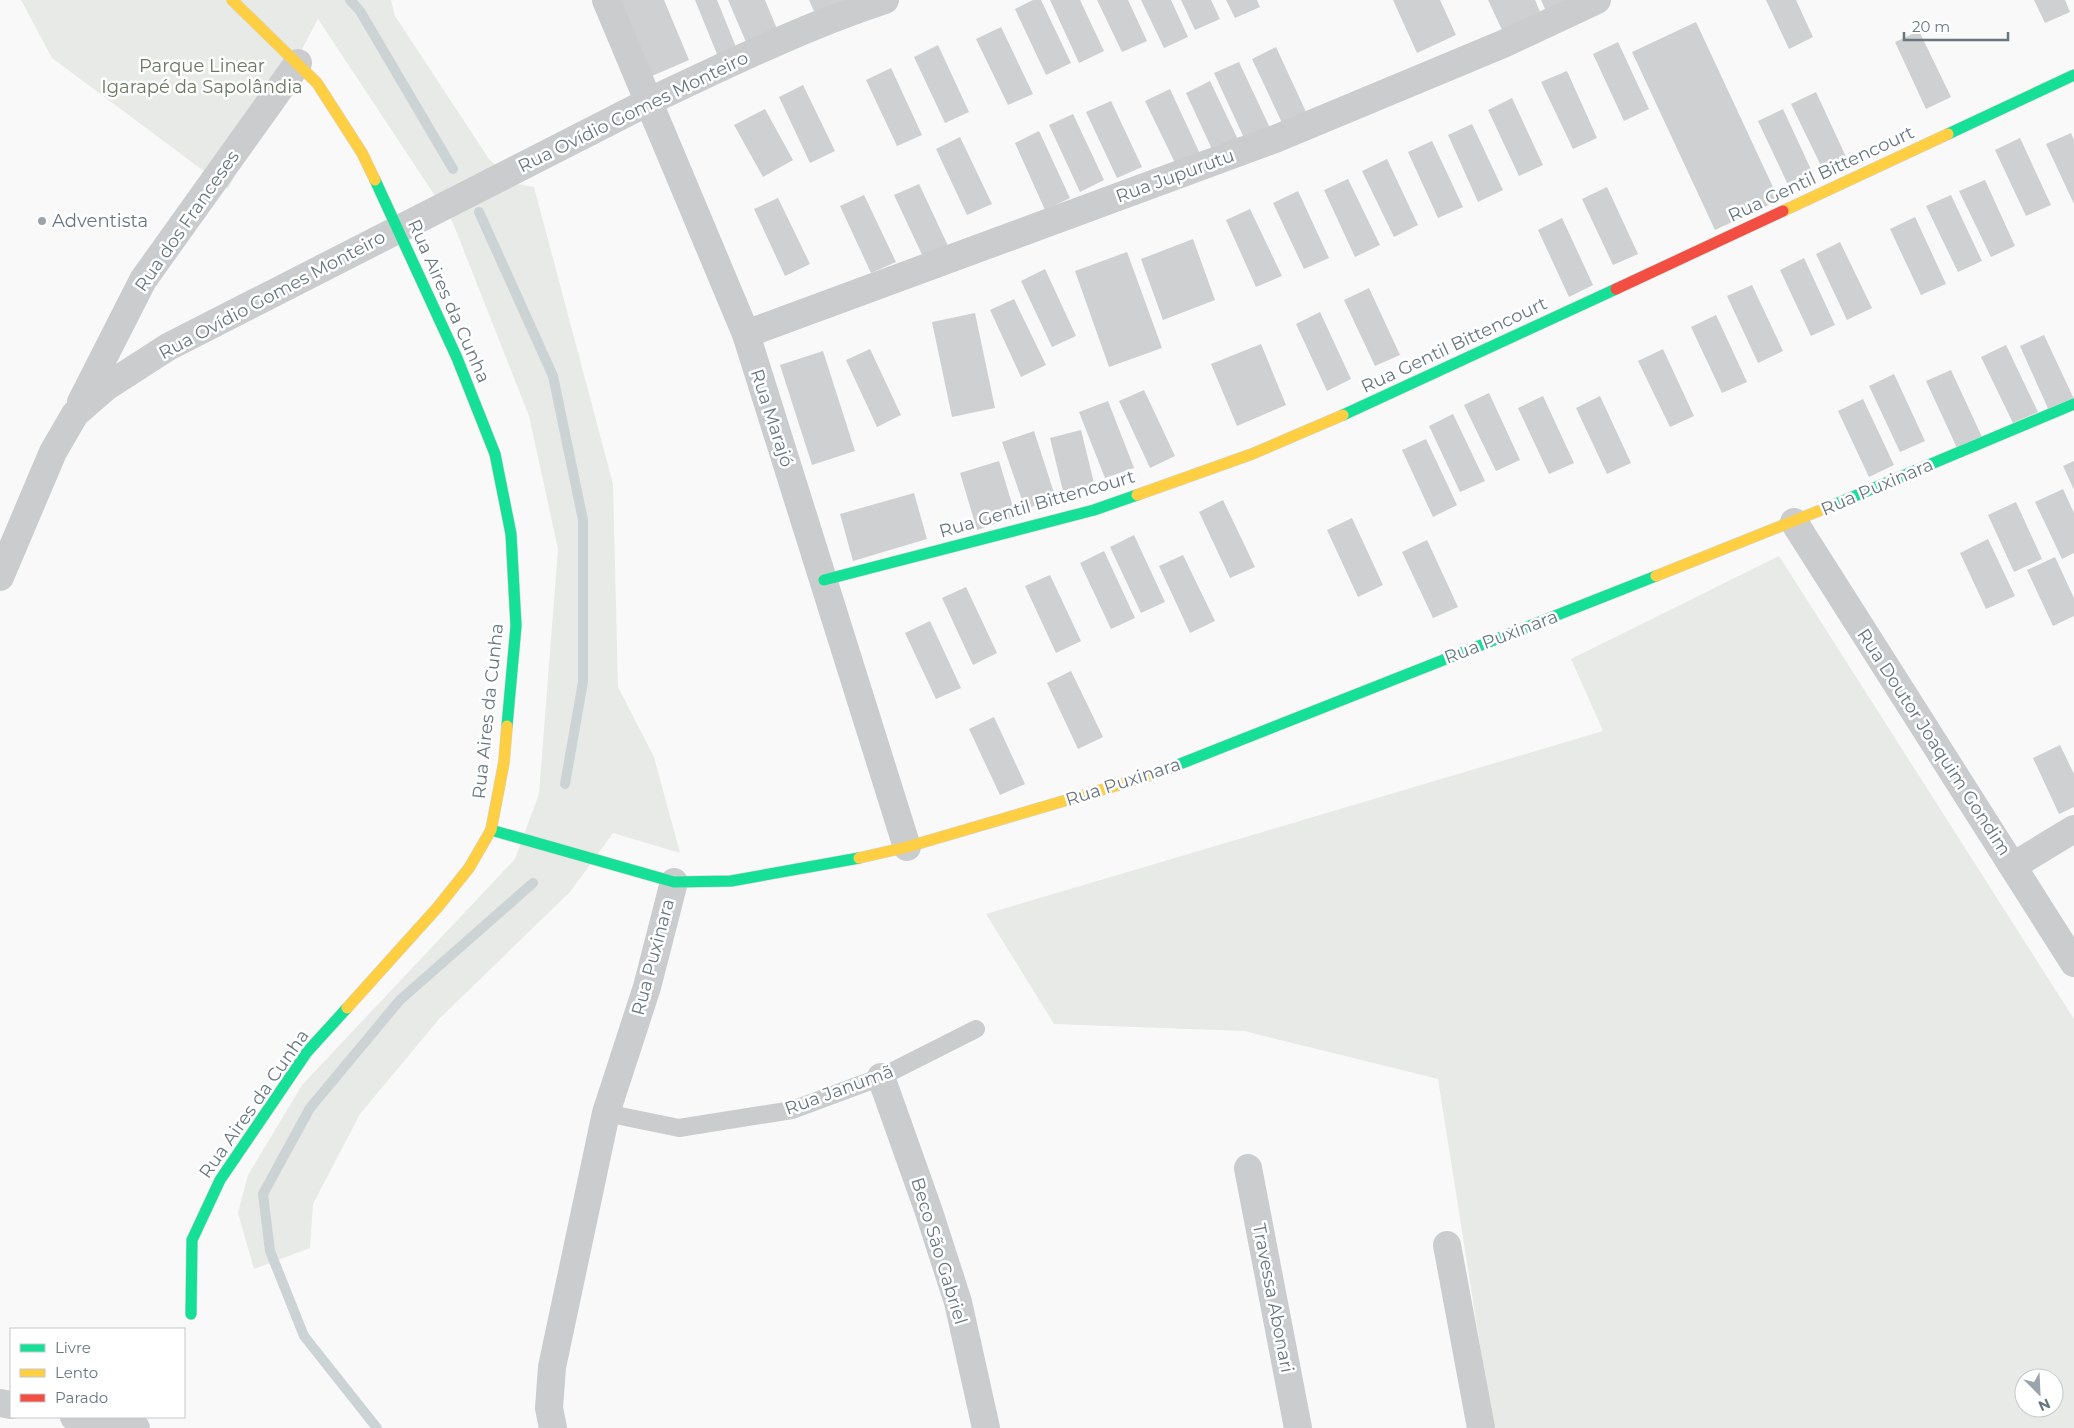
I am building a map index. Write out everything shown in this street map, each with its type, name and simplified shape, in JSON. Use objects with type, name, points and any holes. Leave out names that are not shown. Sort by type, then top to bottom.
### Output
[{"type":"street","name":"Rua Aires da Cunha","points":[[191,1314],[192,1240],[220,1180],[307,1052],[437,908],[469,868],[491,830],[504,762],[516,626],[511,534],[495,454],[457,358],[399,228],[362,153],[317,83],[232,0]]},
{"type":"street","name":"Rua Marajó","points":[[606,0],[746,334],[907,847]]},
{"type":"street","name":"Rua Ovídio Gomes Monteiro","points":[[0,577],[53,452],[75,414],[106,387],[168,347],[648,102],[726,64],[840,15],[885,0]]},
{"type":"street","name":"Rua Jupurutu","points":[[746,334],[1275,139],[1503,44],[1597,0]]},
{"type":"street","name":"Rua dos Franceses","points":[[75,414],[142,280],[298,63]]},
{"type":"street","name":"Rua Gentil Bittencourt","points":[[824,580],[1094,510],[1252,454],[1385,397],[2074,76]]},
{"type":"street","name":"Rua Puxinara","points":[[553,1428],[549,1408],[552,1367],[606,1113],[647,987],[674,882],[732,881],[816,867],[907,847],[1159,773],[1794,522],[2074,404]]},
{"type":"street","name":"Rua Doutor Joaquim Gondim","points":[[1794,522],[2074,963]]},
{"type":"street","points":[[2013,866],[2074,829]]},
{"type":"street","points":[[491,830],[674,882]]},
{"type":"street","name":"Beco São Gabriel","points":[[880,1077],[929,1212],[958,1302],[986,1428]]},
{"type":"street","name":"Travessa Abonari","points":[[1248,1168],[1298,1428]]},
{"type":"street","points":[[1447,1245],[1481,1428]]},
{"type":"street","points":[[80,1418],[136,1428]]},
{"type":"lane","name":"Rua Janumã","points":[[606,1113],[679,1128],[792,1110],[880,1077],[976,1029]]},
{"type":"green space","name":"Parque Linear Igarapé da Sapolândia","points":[[21,0],[391,0],[395,16],[489,159],[517,184],[534,187],[613,484],[618,687],[654,757],[680,853],[613,833],[570,892],[440,1018],[360,1114],[313,1204],[310,1248],[254,1269],[238,1213],[248,1175],[302,1085],[515,859],[539,794],[558,549],[529,416],[453,223],[318,19],[228,189],[52,58]]},
{"type":"green space","points":[[1779,556],[2074,1019],[2074,1428],[1493,1428],[1438,1079],[1244,1031],[1054,1024],[986,914],[1603,731],[1571,659]]},
{"type":"building","points":[[620,0],[664,0],[689,60],[652,76]]},
{"type":"building","points":[[695,0],[717,0],[738,52],[719,59]]},
{"type":"building","points":[[728,0],[765,0],[777,29],[746,42]]},
{"type":"building","points":[[809,0],[842,0],[844,5],[816,16]]},
{"type":"building","points":[[1033,0],[1041,0],[1071,63],[1046,75],[1015,9]]},
{"type":"building","points":[[1050,0],[1080,0],[1104,51],[1079,63]]},
{"type":"building","points":[[1097,0],[1128,0],[1147,41],[1122,52]]},
{"type":"building","points":[[1141,0],[1171,0],[1188,37],[1164,48]]},
{"type":"building","points":[[1181,0],[1211,0],[1220,19],[1195,30]]},
{"type":"building","points":[[1226,0],[1257,0],[1260,7],[1235,18]]},
{"type":"building","points":[[1393,0],[1440,0],[1456,35],[1417,53]]},
{"type":"building","points":[[1488,0],[1535,0],[1541,14],[1503,32]]},
{"type":"building","points":[[1541,0],[1581,0],[1548,15]]},
{"type":"building","points":[[1766,0],[1796,0],[1813,37],[1789,49]]},
{"type":"building","points":[[2034,0],[2065,0],[2070,12],[2045,23]]},
{"type":"building","points":[[1696,22],[1779,200],[1715,230],[1632,52]]},
{"type":"building","points":[[1001,27],[1033,94],[1008,105],[976,39]]},
{"type":"building","points":[[1919,31],[1951,97],[1926,109],[1895,42]]},
{"type":"building","points":[[1618,42],[1649,109],[1624,121],[1593,54]]},
{"type":"building","points":[[938,45],[969,112],[945,123],[914,57]]},
{"type":"building","points":[[1276,47],[1307,114],[1283,125],[1252,59]]},
{"type":"building","points":[[1239,62],[1270,128],[1245,140],[1214,73]]},
{"type":"building","points":[[891,68],[922,135],[897,146],[866,80]]},
{"type":"building","points":[[1567,71],[1597,138],[1573,149],[1541,82]]},
{"type":"building","points":[[1210,81],[1242,148],[1217,160],[1186,93]]},
{"type":"building","points":[[803,85],[835,151],[810,163],[779,97]]},
{"type":"building","points":[[1170,89],[1201,156],[1177,167],[1145,101]]},
{"type":"building","points":[[1816,92],[1847,159],[1823,170],[1791,104]]},
{"type":"building","points":[[1512,98],[1543,165],[1519,176],[1488,110]]},
{"type":"building","points":[[1111,101],[1142,167],[1117,178],[1086,112]]},
{"type":"building","points":[[765,109],[793,160],[763,177],[734,125]]},
{"type":"building","points":[[1783,109],[1814,176],[1789,187],[1758,121]]},
{"type":"building","points":[[1073,114],[1104,180],[1080,192],[1049,125]]},
{"type":"building","points":[[1472,124],[1503,190],[1478,202],[1448,135]]},
{"type":"building","points":[[1039,131],[1070,198],[1045,210],[1015,143]]},
{"type":"building","points":[[2071,133],[2074,140],[2074,204],[2046,144]]},
{"type":"building","points":[[960,137],[992,204],[967,215],[936,149]]},
{"type":"building","points":[[2020,138],[2051,205],[2026,216],[1995,150]]},
{"type":"building","points":[[1432,141],[1463,207],[1438,218],[1408,152]]},
{"type":"building","points":[[1387,159],[1418,225],[1394,237],[1362,171]]},
{"type":"building","points":[[1348,179],[1380,245],[1355,257],[1324,190]]},
{"type":"building","points":[[1985,180],[2015,246],[1991,257],[1959,191]]},
{"type":"building","points":[[919,184],[950,250],[925,261],[894,195]]},
{"type":"building","points":[[1607,187],[1638,254],[1613,265],[1582,199]]},
{"type":"building","points":[[1298,191],[1329,258],[1304,269],[1273,203]]},
{"type":"building","points":[[864,195],[896,262],[871,273],[840,206]]},
{"type":"building","points":[[1951,195],[1982,261],[1958,272],[1926,206]]},
{"type":"building","points":[[778,198],[810,264],[785,276],[754,209]]},
{"type":"building","points":[[1250,209],[1282,276],[1256,287],[1226,220]]},
{"type":"building","points":[[1915,217],[1946,284],[1921,295],[1890,229]]},
{"type":"building","points":[[1562,218],[1593,285],[1569,297],[1538,230]]},
{"type":"building","points":[[1193,239],[1215,300],[1163,320],[1141,259]]},
{"type":"building","points":[[1840,242],[1872,308],[1847,320],[1816,254]]},
{"type":"building","points":[[1127,252],[1162,348],[1109,367],[1075,271]]},
{"type":"building","points":[[1804,258],[1835,325],[1811,336],[1780,270]]},
{"type":"building","points":[[1045,269],[1076,336],[1052,347],[1021,281]]},
{"type":"building","points":[[1752,285],[1783,351],[1758,363],[1727,296]]},
{"type":"building","points":[[1369,288],[1400,355],[1375,366],[1344,300]]},
{"type":"building","points":[[1014,299],[1046,365],[1021,377],[990,310]]},
{"type":"building","points":[[1320,312],[1351,379],[1327,391],[1296,324]]},
{"type":"building","points":[[975,313],[995,408],[952,417],[932,322]]},
{"type":"building","points":[[1716,315],[1747,382],[1722,393],[1691,327]]},
{"type":"building","points":[[2044,335],[2074,399],[2050,413],[2020,346]]},
{"type":"building","points":[[1261,344],[1286,405],[1237,426],[1211,364]]},
{"type":"building","points":[[2006,345],[2038,412],[2013,423],[1981,357]]},
{"type":"building","points":[[870,349],[901,415],[877,427],[846,360]]},
{"type":"building","points":[[1663,349],[1694,416],[1670,427],[1638,361]]},
{"type":"building","points":[[823,351],[855,451],[812,465],[780,365]]},
{"type":"building","points":[[1951,370],[1982,437],[1957,448],[1926,381]]},
{"type":"building","points":[[1894,374],[1925,441],[1900,452],[1869,386]]},
{"type":"building","points":[[1144,390],[1175,456],[1150,468],[1119,401]]},
{"type":"building","points":[[1489,393],[1520,460],[1496,471],[1464,405]]},
{"type":"building","points":[[1543,396],[1574,463],[1549,474],[1518,408]]},
{"type":"building","points":[[1600,396],[1631,463],[1607,474],[1576,408]]},
{"type":"building","points":[[1863,399],[1894,465],[1869,477],[1838,411]]},
{"type":"building","points":[[1108,401],[1134,468],[1105,478],[1079,412]]},
{"type":"building","points":[[1453,414],[1485,481],[1460,492],[1429,426]]},
{"type":"building","points":[[1081,430],[1095,487],[1064,495],[1050,438]]},
{"type":"building","points":[[1034,431],[1056,499],[1025,509],[1002,442]]},
{"type":"building","points":[[1426,439],[1457,505],[1433,517],[1402,450]]},
{"type":"building","points":[[999,461],[1016,517],[977,530],[960,473]]},
{"type":"building","points":[[2074,461],[2074,490],[2063,466]]},
{"type":"building","points":[[2063,489],[2074,513],[2074,553],[2062,559],[2035,502]]},
{"type":"building","points":[[914,493],[927,539],[853,561],[840,514]]},
{"type":"building","points":[[1223,500],[1255,567],[1230,578],[1199,512]]},
{"type":"building","points":[[2016,502],[2042,559],[2014,572],[1988,515]]},
{"type":"building","points":[[1352,518],[1383,585],[1358,597],[1327,530]]},
{"type":"building","points":[[1134,535],[1165,602],[1141,613],[1110,547]]},
{"type":"building","points":[[1988,539],[2015,596],[1986,609],[1960,553]]},
{"type":"building","points":[[1427,540],[1458,607],[1433,618],[1402,552]]},
{"type":"building","points":[[1104,551],[1135,618],[1111,629],[1080,563]]},
{"type":"building","points":[[1183,555],[1215,621],[1190,633],[1159,566]]},
{"type":"building","points":[[2055,557],[2074,598],[2074,616],[2053,626],[2027,570]]},
{"type":"building","points":[[1050,575],[1081,641],[1056,653],[1025,586]]},
{"type":"building","points":[[966,587],[997,653],[973,665],[942,598]]},
{"type":"building","points":[[930,621],[961,688],[936,699],[905,633]]},
{"type":"building","points":[[1071,671],[1103,737],[1078,749],[1047,683]]},
{"type":"building","points":[[994,717],[1025,784],[1000,795],[969,729]]},
{"type":"building","points":[[2060,745],[2074,774],[2074,807],[2059,814],[2033,758]]},
{"type":"waterway","points":[[350,0],[360,11],[453,169]]},
{"type":"waterway","points":[[479,212],[553,376],[583,520],[583,682],[565,784]]},
{"type":"waterway","points":[[377,1428],[304,1336],[270,1251],[263,1194],[310,1108],[400,1000],[533,883]]},
{"type":"traffic: fast","points":[[1948,134],[2074,75]]},
{"type":"traffic: fast","points":[[375,180],[457,358],[495,454],[511,534],[516,626],[507,726]]},
{"type":"traffic: fast","points":[[1343,415],[1616,289]]},
{"type":"traffic: fast","points":[[1831,506],[2074,404]]},
{"type":"traffic: fast","points":[[824,580],[1094,510],[1137,495]]},
{"type":"traffic: fast","points":[[1152,775],[1656,576]]},
{"type":"traffic: fast","points":[[491,830],[674,882],[731,881],[859,858]]},
{"type":"traffic: fast","points":[[191,1314],[192,1240],[220,1180],[307,1052],[347,1008]]},
{"type":"traffic: slow","points":[[232,0],[317,83],[362,153],[375,180]]},
{"type":"traffic: slow","points":[[1783,211],[1948,134]]},
{"type":"traffic: slow","points":[[1137,495],[1252,454],[1343,415]]},
{"type":"traffic: slow","points":[[1656,576],[1831,506]]},
{"type":"traffic: slow","points":[[347,1008],[437,908],[469,868],[491,830],[504,762],[507,726]]},
{"type":"traffic: slow","points":[[859,858],[907,847],[1152,775]]},
{"type":"traffic: jam","points":[[1616,289],[1783,211]]},
{"type":"place","name":"Adventista","points":[[42,221]]}]
